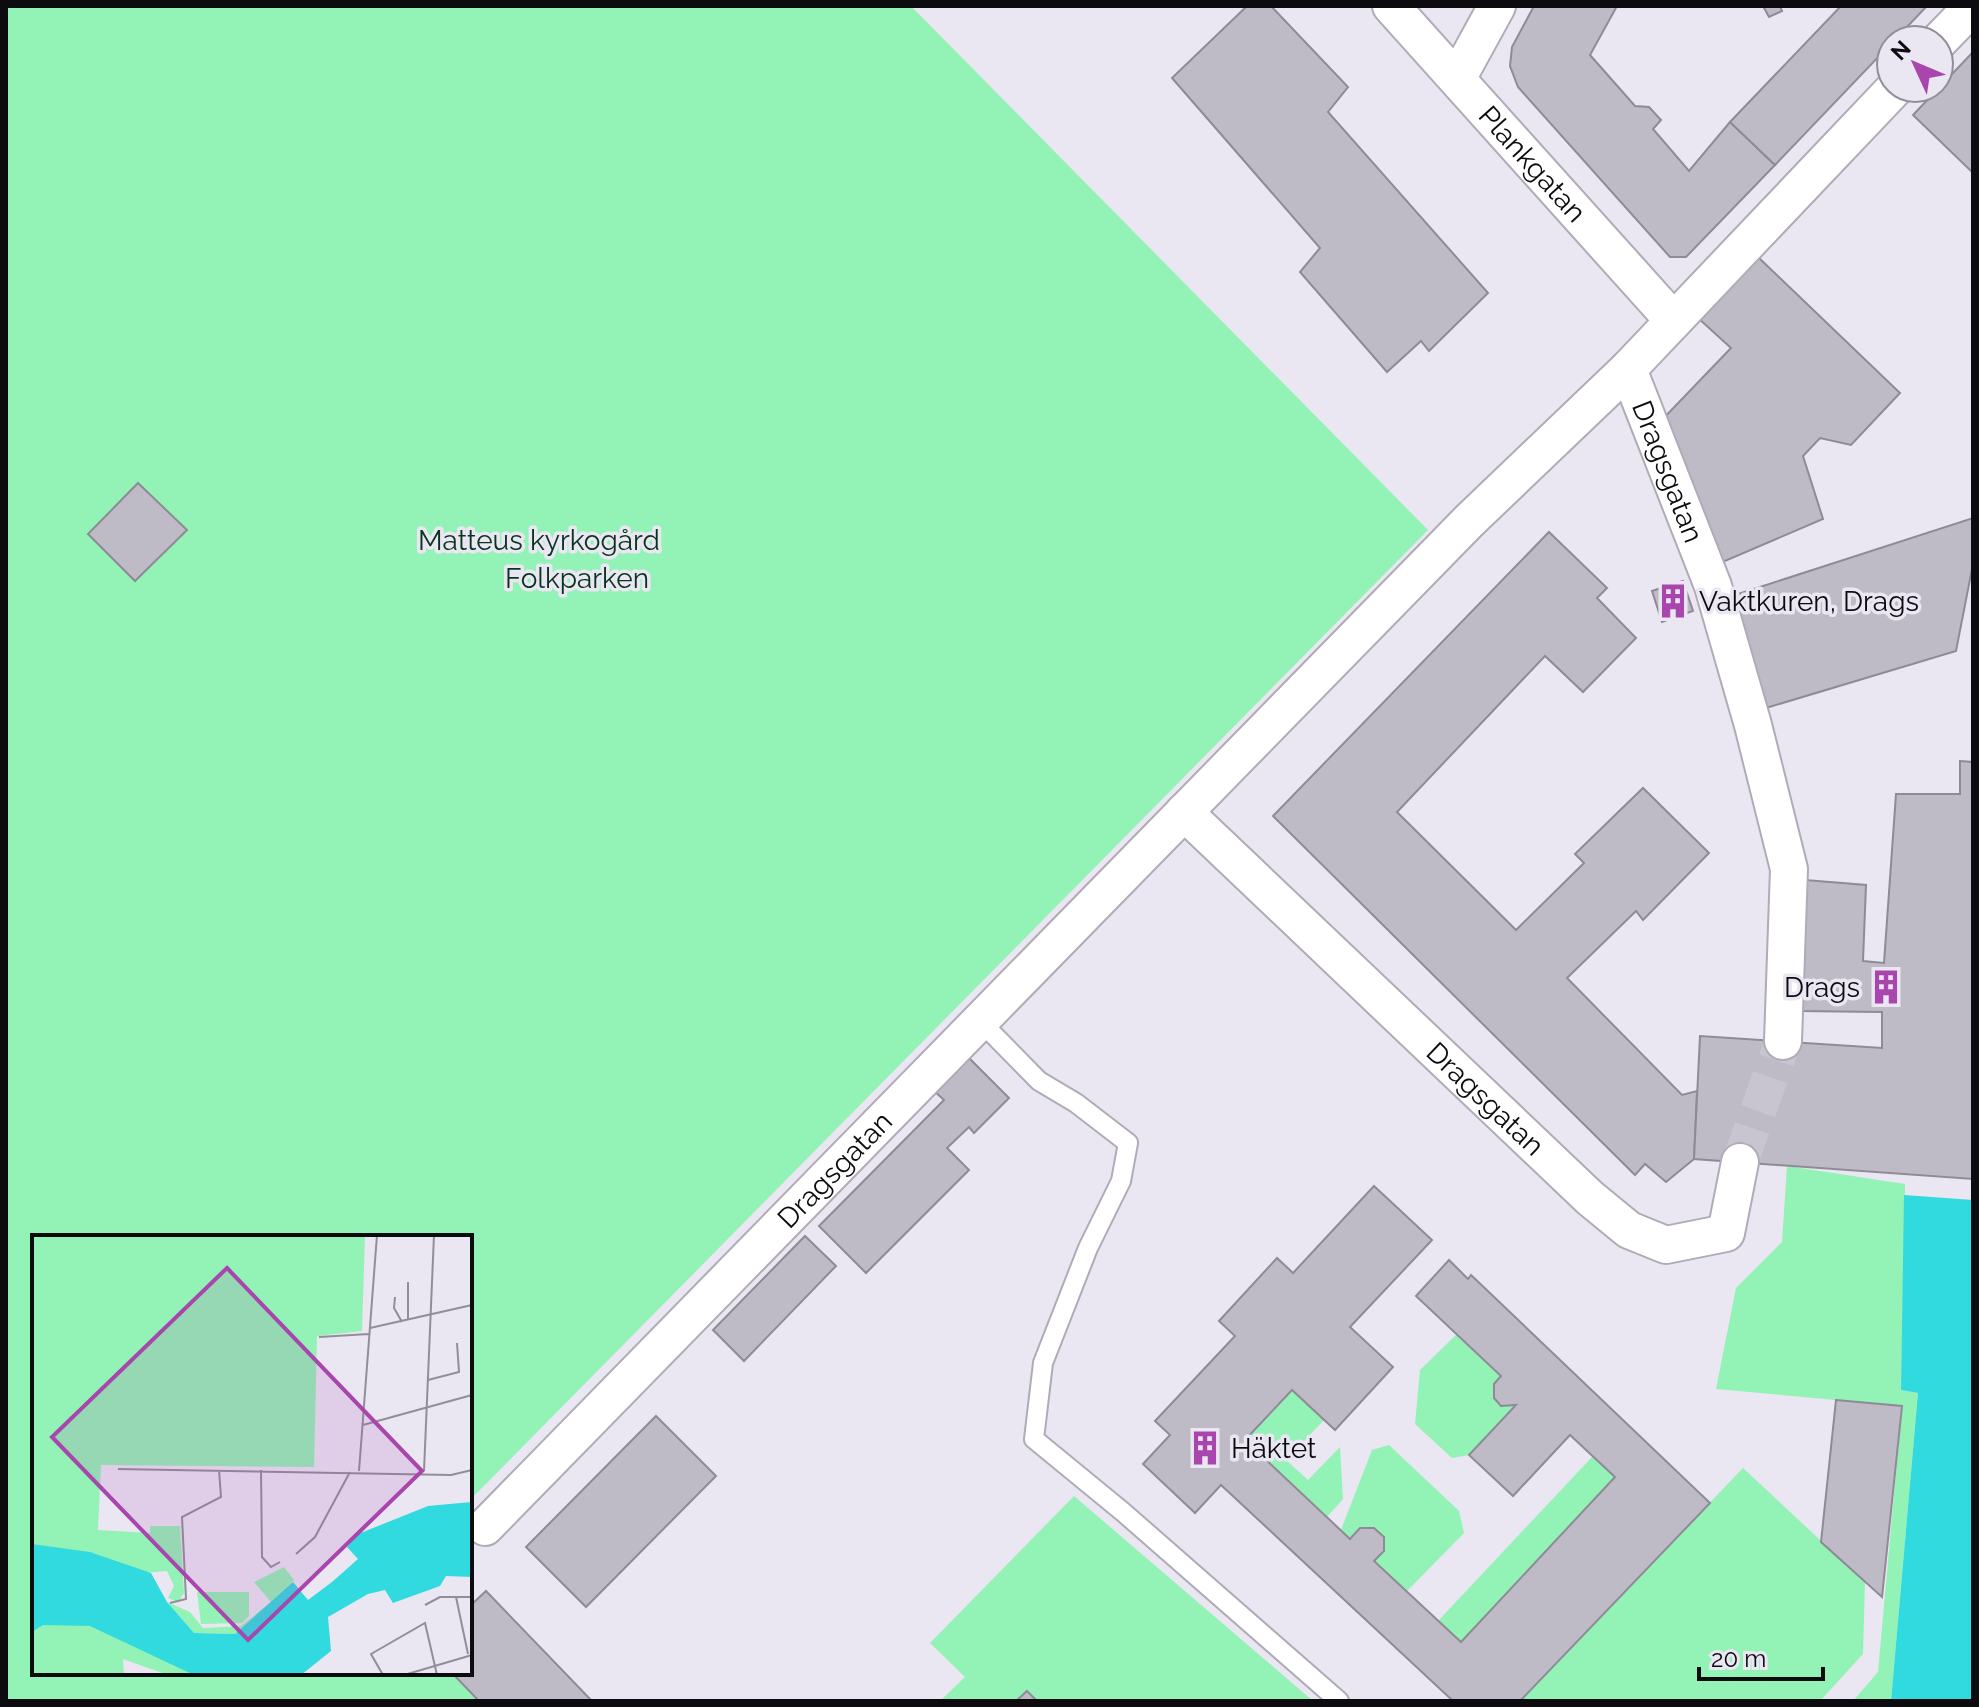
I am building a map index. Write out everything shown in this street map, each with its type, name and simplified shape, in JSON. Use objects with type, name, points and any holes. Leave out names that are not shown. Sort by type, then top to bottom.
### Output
[{"type":"street","name":"Plankgatan","points":[[1391,6],[1673,320]]},
{"type":"street","points":[[1457,79],[1497,6]]},
{"type":"street","points":[[1955,25],[1973,6]]},
{"type":"street","name":"Dragsgatan","points":[[485,1527],[1469,521],[1628,369],[1880,104]]},
{"type":"street","name":"Dragsgatan","points":[[1628,369],[1713,586],[1753,725],[1789,869],[1783,1041]]},
{"type":"street","name":"Dragsgatan","points":[[1184,812],[1590,1198],[1629,1230],[1666,1245],[1726,1233],[1740,1162]]},
{"type":"lane","points":[[980,1021],[1039,1081],[1076,1103],[1128,1143],[1121,1181],[1088,1248],[1043,1363],[1034,1439],[1123,1512],[1339,1701]]},
{"type":"green space","name":"Matteus kyrkogård","points":[[6,6],[911,6],[1428,530],[472,1498],[472,1235],[32,1235],[32,1675],[454,1675],[479,1701],[6,1701]]},
{"type":"green space","points":[[1787,1166],[1905,1184],[1901,1390],[1918,1393],[1891,1701],[1853,1701],[1878,1672],[1902,1406],[1716,1389],[1736,1288],[1782,1242]]},
{"type":"green space","points":[[1457,1334],[1501,1376],[1494,1384],[1494,1399],[1502,1406],[1516,1405],[1469,1455],[1452,1458],[1415,1424],[1420,1370]]},
{"type":"green space","points":[[1292,1390],[1324,1420],[1286,1460],[1308,1480],[1340,1447],[1343,1499],[1327,1517],[1245,1440]]},
{"type":"green space","points":[[1389,1445],[1459,1511],[1464,1533],[1406,1592],[1374,1561],[1384,1551],[1384,1537],[1374,1528],[1360,1528],[1350,1539],[1341,1530],[1372,1450]]},
{"type":"green space","points":[[1593,1456],[1615,1477],[1461,1642],[1438,1621]]},
{"type":"green space","points":[[1743,1468],[1865,1582],[1863,1654],[1820,1701],[1520,1701]]},
{"type":"green space","points":[[1074,1496],[1313,1701],[940,1701],[965,1677],[930,1643]]},
{"type":"water","points":[[1904,1195],[1973,1200],[1973,1701],[1891,1701],[1918,1393],[1901,1390]]},
{"type":"building","points":[[1247,6],[1271,6],[1348,87],[1328,112],[1488,293],[1429,351],[1421,341],[1387,372],[1300,272],[1320,248],[1172,78]]},
{"type":"building","points":[[1534,6],[1617,6],[1590,55],[1635,106],[1649,107],[1661,120],[1653,129],[1689,171],[1730,122],[1775,165],[1686,257],[1670,257],[1518,87],[1510,66],[1512,47]]},
{"type":"building","points":[[1763,6],[1780,6],[1782,11],[1769,17]]},
{"type":"building","points":[[1841,6],[1927,6],[1910,24],[1875,24],[1875,60],[1775,165],[1730,122]]},
{"type":"building","points":[[1973,52],[1973,173],[1913,115],[1923,104],[1955,104],[1955,71]]},
{"type":"building","points":[[1757,256],[1900,393],[1851,445],[1820,438],[1803,456],[1823,519],[1718,564],[1658,424],[1731,348],[1698,318]]},
{"type":"building","points":[[138,483],[187,530],[135,581],[88,534]]},
{"type":"building","points":[[1973,518],[1973,564],[1956,651],[1766,708],[1732,596]]},
{"type":"building","points":[[1549,532],[1607,588],[1597,598],[1636,638],[1583,692],[1545,656],[1397,812],[1516,930],[1584,863],[1575,854],[1643,788],[1709,853],[1643,920],[1636,911],[1567,978],[1682,1095],[1697,1091],[1694,1159],[1666,1182],[1645,1164],[1635,1175],[1273,816]]},
{"type":"building","name":"Vaktkuren, Drags","points":[[1683,581],[1693,611],[1662,622],[1652,591]]},
{"type":"building","name":"Drags","points":[[1960,761],[1973,762],[1973,1179],[1694,1159],[1700,1036],[1882,1048],[1882,1012],[1798,1011],[1806,880],[1866,885],[1863,961],[1884,963],[1896,794],[1960,794]]},
{"type":"building","points":[[967,1056],[1009,1098],[974,1133],[969,1127],[947,1148],[969,1170],[866,1273],[819,1226],[944,1100],[933,1090]]},
{"type":"building","name":"Häktet","points":[[1374,1186],[1432,1240],[1350,1327],[1393,1367],[1335,1430],[1292,1390],[1245,1440],[1350,1539],[1360,1528],[1374,1528],[1384,1537],[1384,1551],[1374,1561],[1461,1642],[1615,1477],[1570,1435],[1513,1496],[1469,1455],[1516,1405],[1501,1406],[1494,1398],[1494,1384],[1501,1376],[1416,1296],[1449,1260],[1468,1279],[1471,1275],[1710,1503],[1520,1701],[1453,1701],[1221,1485],[1195,1513],[1143,1464],[1170,1435],[1155,1421],[1235,1336],[1219,1321],[1277,1258],[1293,1273]]},
{"type":"building","points":[[805,1236],[836,1266],[744,1361],[713,1330]]},
{"type":"building","points":[[1836,1400],[1902,1406],[1882,1597],[1821,1542]]},
{"type":"building","points":[[656,1416],[716,1476],[586,1607],[526,1547]]},
{"type":"building","points":[[486,1591],[592,1701],[479,1701],[454,1675],[472,1675],[472,1604]]},
{"type":"building","points":[[1027,1691],[1037,1701],[1016,1701]]},
{"type":"tunnel","points":[[1740,1162],[1783,1041]]},
{"type":"place","name":"Vaktkuren, Drags","points":[[1673,601]]},
{"type":"place","name":"Drags","points":[[1886,987]]},
{"type":"place","name":"Häktet","points":[[1205,1448]]},
{"type":"park label","name":"Folkparken","points":[[577,578]]}]
